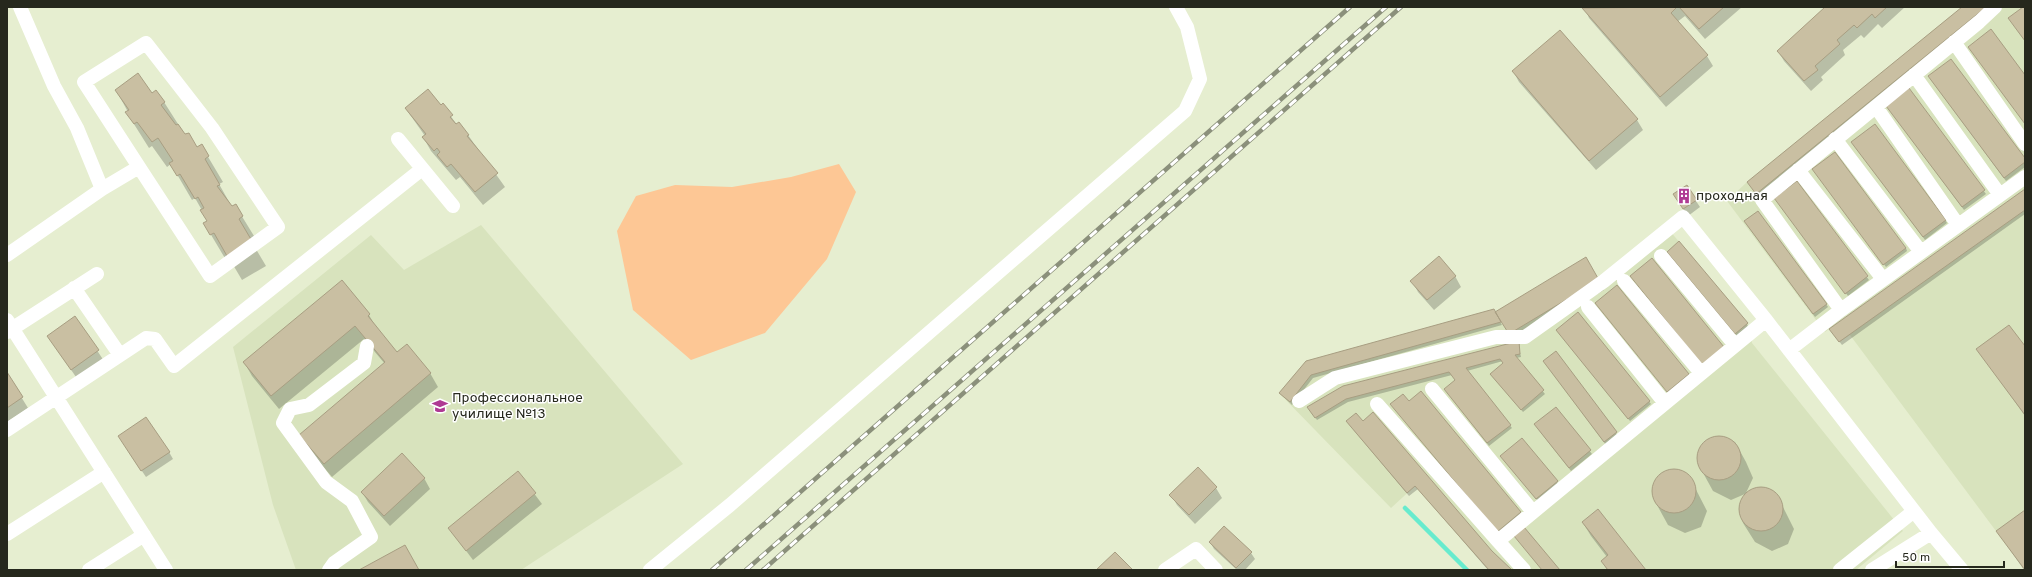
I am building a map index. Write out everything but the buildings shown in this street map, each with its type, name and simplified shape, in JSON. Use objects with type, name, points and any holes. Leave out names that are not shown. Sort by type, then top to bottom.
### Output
[{"type":"street","points":[[20,7],[54,86],[77,128],[102,189]]},
{"type":"street","points":[[650,570],[742,494],[1185,111],[1200,79],[1187,26],[1176,7]]},
{"type":"street","points":[[1841,310],[1762,200],[1995,7]]},
{"type":"street","points":[[1954,42],[2025,144]]},
{"type":"street","points":[[146,43],[212,128],[278,227],[210,276],[139,167],[84,82],[146,43]]},
{"type":"street","points":[[1914,75],[2000,195]]},
{"type":"street","points":[[1876,107],[1958,225]]},
{"type":"street","points":[[398,139],[453,206]]},
{"type":"street","points":[[1835,139],[1921,252]]},
{"type":"street","points":[[7,255],[102,189],[139,167]]},
{"type":"street","points":[[7,430],[146,338],[155,339],[174,366],[422,169]]},
{"type":"street","points":[[1798,170],[1883,279]]},
{"type":"street","points":[[1789,350],[1883,279],[2025,177]]},
{"type":"street","points":[[1299,401],[1334,378],[1496,337],[1525,337],[1604,281],[1683,217],[1766,320],[1930,533],[1962,570]]},
{"type":"street","points":[[1661,256],[1735,345]]},
{"type":"street","points":[[97,274],[9,326],[166,570]]},
{"type":"street","points":[[1624,281],[1701,373]]},
{"type":"street","points":[[74,288],[120,355]]},
{"type":"street","points":[[1588,307],[1665,403]]},
{"type":"street","points":[[1498,541],[1766,320]]},
{"type":"street","points":[[329,570],[334,563],[371,537],[352,501],[326,482],[283,423],[290,409],[309,405],[364,363],[367,346]]},
{"type":"street","points":[[1432,388],[1533,512]]},
{"type":"street","points":[[1377,404],[1524,570]]},
{"type":"street","points":[[7,534],[104,472]]},
{"type":"street","points":[[1840,570],[1914,511]]},
{"type":"street","points":[[1872,570],[1930,533]]},
{"type":"street","points":[[89,570],[144,535]]},
{"type":"street","points":[[1165,570],[1196,549],[1216,570]]},
{"type":"shaded area","points":[[1962,7],[2025,7],[2025,570],[1850,335],[1839,342],[1829,329],[1825,332],[1727,201],[1747,182]]},
{"type":"shaded area","points":[[839,164],[856,192],[827,259],[765,333],[691,360],[633,310],[617,231],[636,196],[675,185],[732,187],[791,177]]},
{"type":"shaded area","points":[[1664,224],[1748,323],[1752,343],[1903,531],[1856,570],[1489,570],[1415,486],[1391,508],[1279,393],[1306,361],[1495,312],[1509,334],[1599,280]]},
{"type":"shaded area","name":"Профессиональное училище №13","points":[[481,225],[683,464],[521,570],[296,570],[273,505],[233,347],[371,235],[404,270]]},
{"type":"waterway","points":[[1405,508],[1467,570]]},
{"type":"railway","points":[[712,570],[1350,7]]},
{"type":"railway","points":[[746,570],[1386,7]]},
{"type":"railway","points":[[763,570],[1401,7]]},
{"type":"place","name":"проходная","points":[[1684,196]]},
{"type":"place","name":"Профессиональное училище №13","points":[[440,406]]}]
